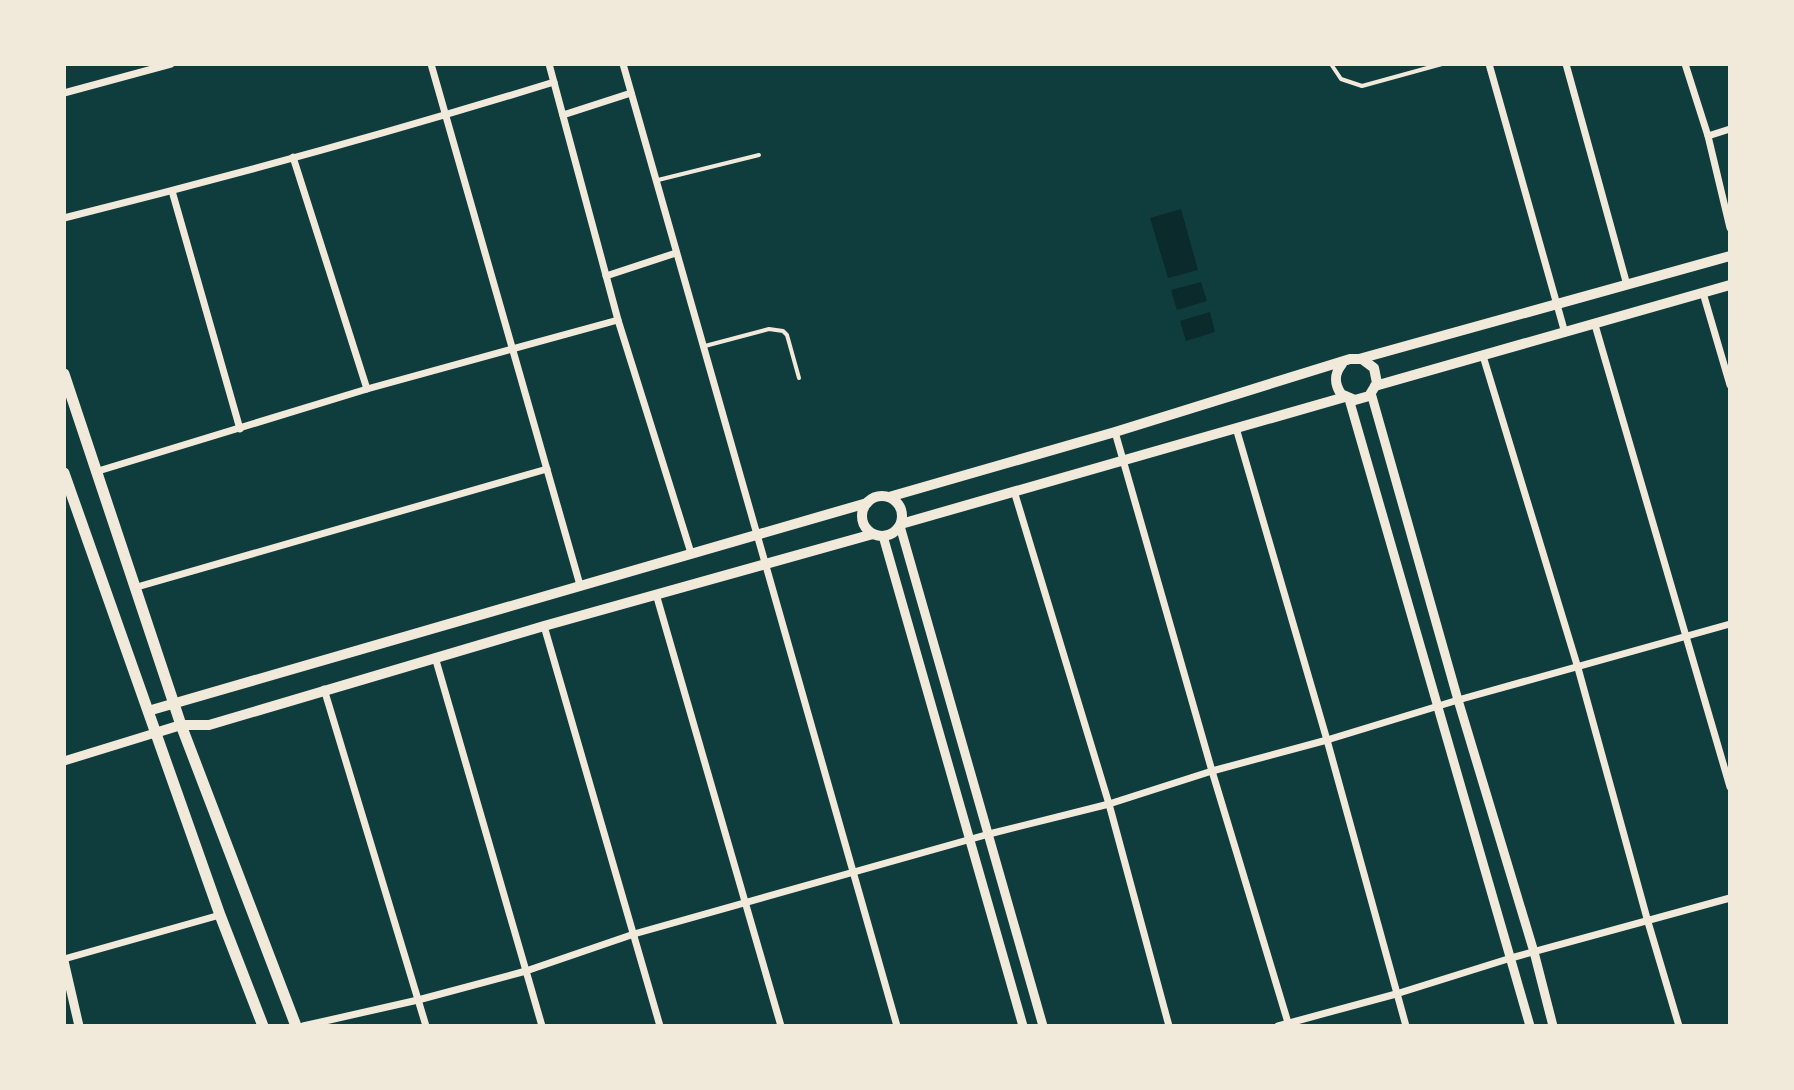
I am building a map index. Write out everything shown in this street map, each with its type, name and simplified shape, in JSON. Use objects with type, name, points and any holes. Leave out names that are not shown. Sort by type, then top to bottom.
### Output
[{"type":"main road","points":[[148,711],[867,503],[880,496],[889,497],[1115,432],[1342,364],[1350,359],[1730,256]]},
{"type":"main road","points":[[155,733],[181,725],[209,725],[656,594],[878,535],[890,535],[901,525],[1014,491],[1347,398],[1362,399],[1373,390],[1730,285]]},
{"type":"main road","points":[[1359,359],[1374,368],[1377,375],[1373,390]]},
{"type":"main road","points":[[1342,364],[1335,380],[1337,388],[1347,398]]},
{"type":"main road","points":[[64,374],[181,725],[296,1026]]},
{"type":"main road","points":[[64,473],[220,915],[263,1026]]},
{"type":"main road","points":[[889,497],[902,510],[901,525]]},
{"type":"main road","points":[[867,503],[862,515],[863,522],[878,535]]},
{"type":"street","points":[[64,93],[171,64]]},
{"type":"street","points":[[431,64],[580,585]]},
{"type":"street","points":[[549,64],[618,320],[691,553]]},
{"type":"street","points":[[623,64],[897,1026]]},
{"type":"street","points":[[1489,64],[1565,333]]},
{"type":"street","points":[[1566,64],[1627,285]]},
{"type":"street","points":[[1685,64],[1708,136],[1730,228]]},
{"type":"street","points":[[64,218],[172,191],[554,82]]},
{"type":"street","points":[[563,115],[631,93]]},
{"type":"street","points":[[1708,136],[1730,129]]},
{"type":"street","points":[[293,157],[367,389]]},
{"type":"street","points":[[172,191],[240,429]]},
{"type":"street","points":[[606,276],[676,253]]},
{"type":"street","points":[[1703,293],[1730,385]]},
{"type":"street","points":[[95,472],[367,389],[618,320]]},
{"type":"street","points":[[1595,325],[1730,787]]},
{"type":"street","points":[[1483,356],[1578,668],[1679,1026]]},
{"type":"street","points":[[1373,390],[1458,700],[1534,952],[1553,1026]]},
{"type":"street","points":[[1347,398],[1530,1026]]},
{"type":"street","points":[[1236,428],[1406,1026]]},
{"type":"street","points":[[1115,432],[1289,1025]]},
{"type":"street","points":[[137,587],[547,469]]},
{"type":"street","points":[[1014,491],[1109,804],[1169,1026]]},
{"type":"street","points":[[901,525],[1043,1026]]},
{"type":"street","points":[[878,535],[971,840],[1023,1026]]},
{"type":"street","points":[[656,594],[781,1026]]},
{"type":"street","points":[[303,1026],[526,971],[634,934],[989,834],[1109,804],[1212,771],[1730,624]]},
{"type":"street","points":[[544,626],[660,1026]]},
{"type":"street","points":[[435,657],[542,1026]]},
{"type":"street","points":[[324,689],[426,1026]]},
{"type":"street","points":[[64,761],[155,733]]},
{"type":"street","points":[[1278,1026],[1730,898]]},
{"type":"street","points":[[79,1026],[64,960],[220,915]]},
{"type":"lane","points":[[1331,64],[1341,79],[1362,86],[1442,64]]},
{"type":"lane","points":[[655,181],[759,155]]},
{"type":"lane","points":[[703,347],[777,329],[787,335],[799,378]]},
{"type":"water","points":[[1181,209],[1198,270],[1168,278],[1150,218]]},
{"type":"water","points":[[1201,282],[1207,301],[1177,310],[1171,290]]},
{"type":"water","points":[[1210,312],[1215,332],[1186,341],[1180,321]]}]
